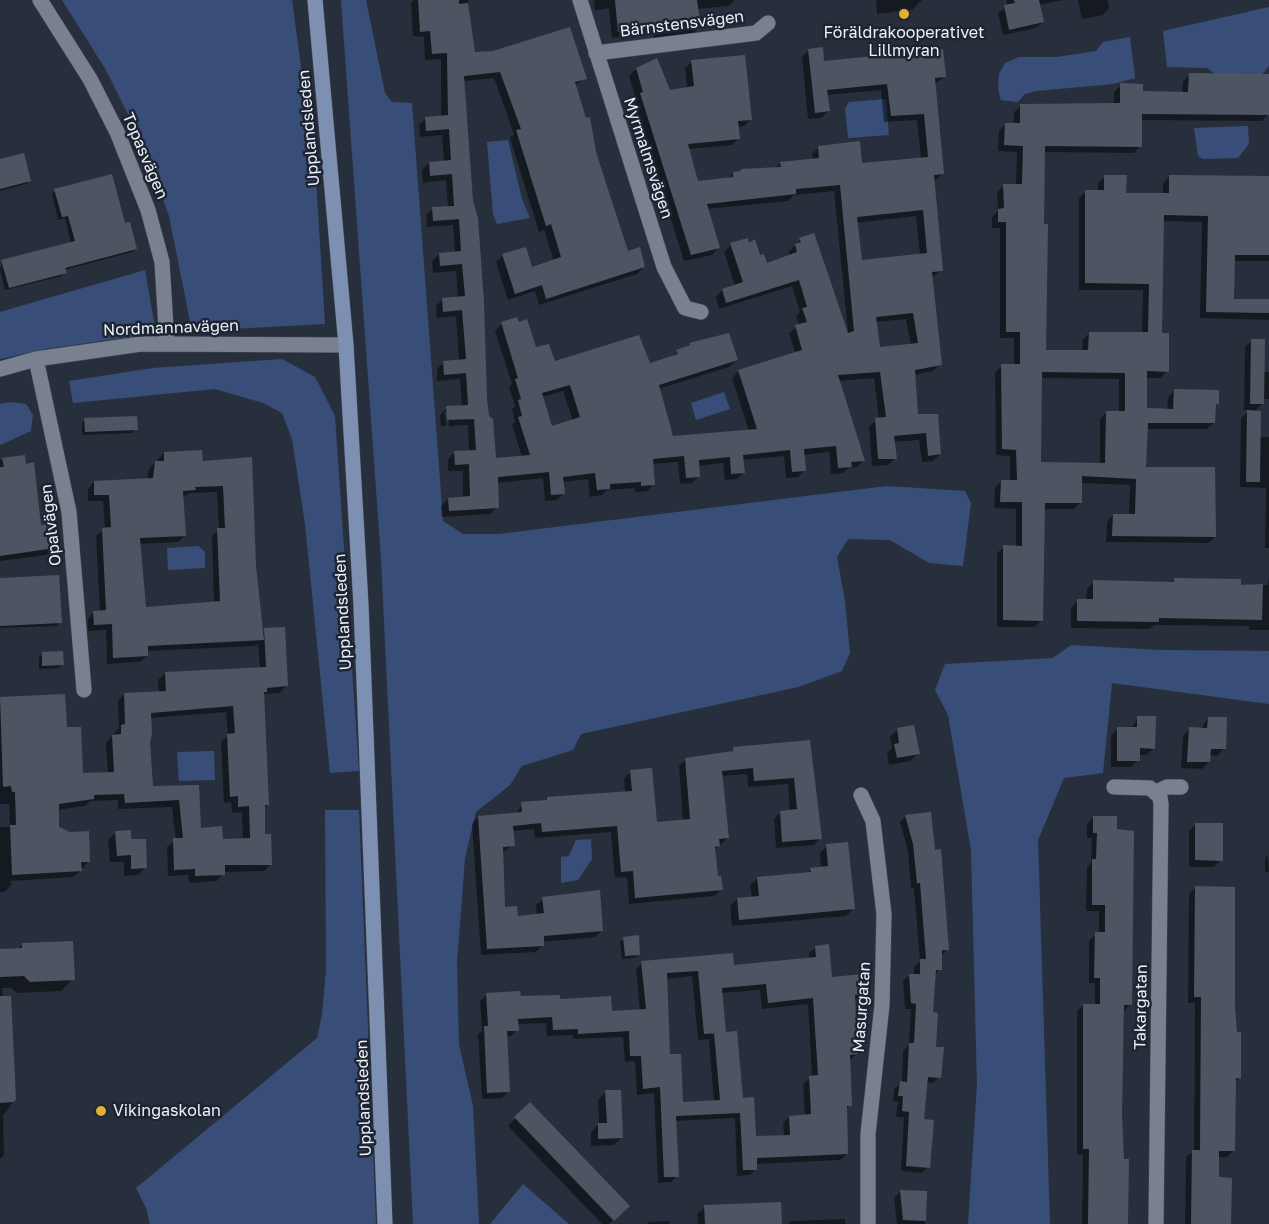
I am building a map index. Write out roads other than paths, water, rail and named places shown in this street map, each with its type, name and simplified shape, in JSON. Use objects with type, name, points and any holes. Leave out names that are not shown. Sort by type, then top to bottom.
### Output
[{"type":"street","name":"Topasvägen","points":[[40,0],[90,79],[117,132],[148,210],[162,262],[167,344]]},
{"type":"street","name":"Upplandsleden","points":[[315,0],[346,345],[361,604],[385,1224]]},
{"type":"street","name":"Myrmalmsvägen","points":[[580,0],[664,267],[685,308],[701,312]]},
{"type":"street","name":"Bärnstensvägen","points":[[596,53],[756,33],[768,23]]},
{"type":"street","name":"Nordmannavägen","points":[[0,369],[36,358],[122,345],[346,345]]},
{"type":"street","name":"Opalvägen","points":[[36,358],[69,512],[84,690]]},
{"type":"street","points":[[1114,787],[1143,787],[1156,792],[1167,787],[1181,787]]},
{"type":"street","name":"Takargatan","points":[[1156,792],[1160,797],[1162,816],[1156,1224]]},
{"type":"street","name":"Masurgatan","points":[[861,795],[873,820],[884,914],[882,1005],[868,1145],[868,1224]]},
{"type":"place","name":"Föräldrakooperativet Lillmyran","points":[[904,14]]},
{"type":"place","name":"Vikingaskolan","points":[[101,1111]]}]
